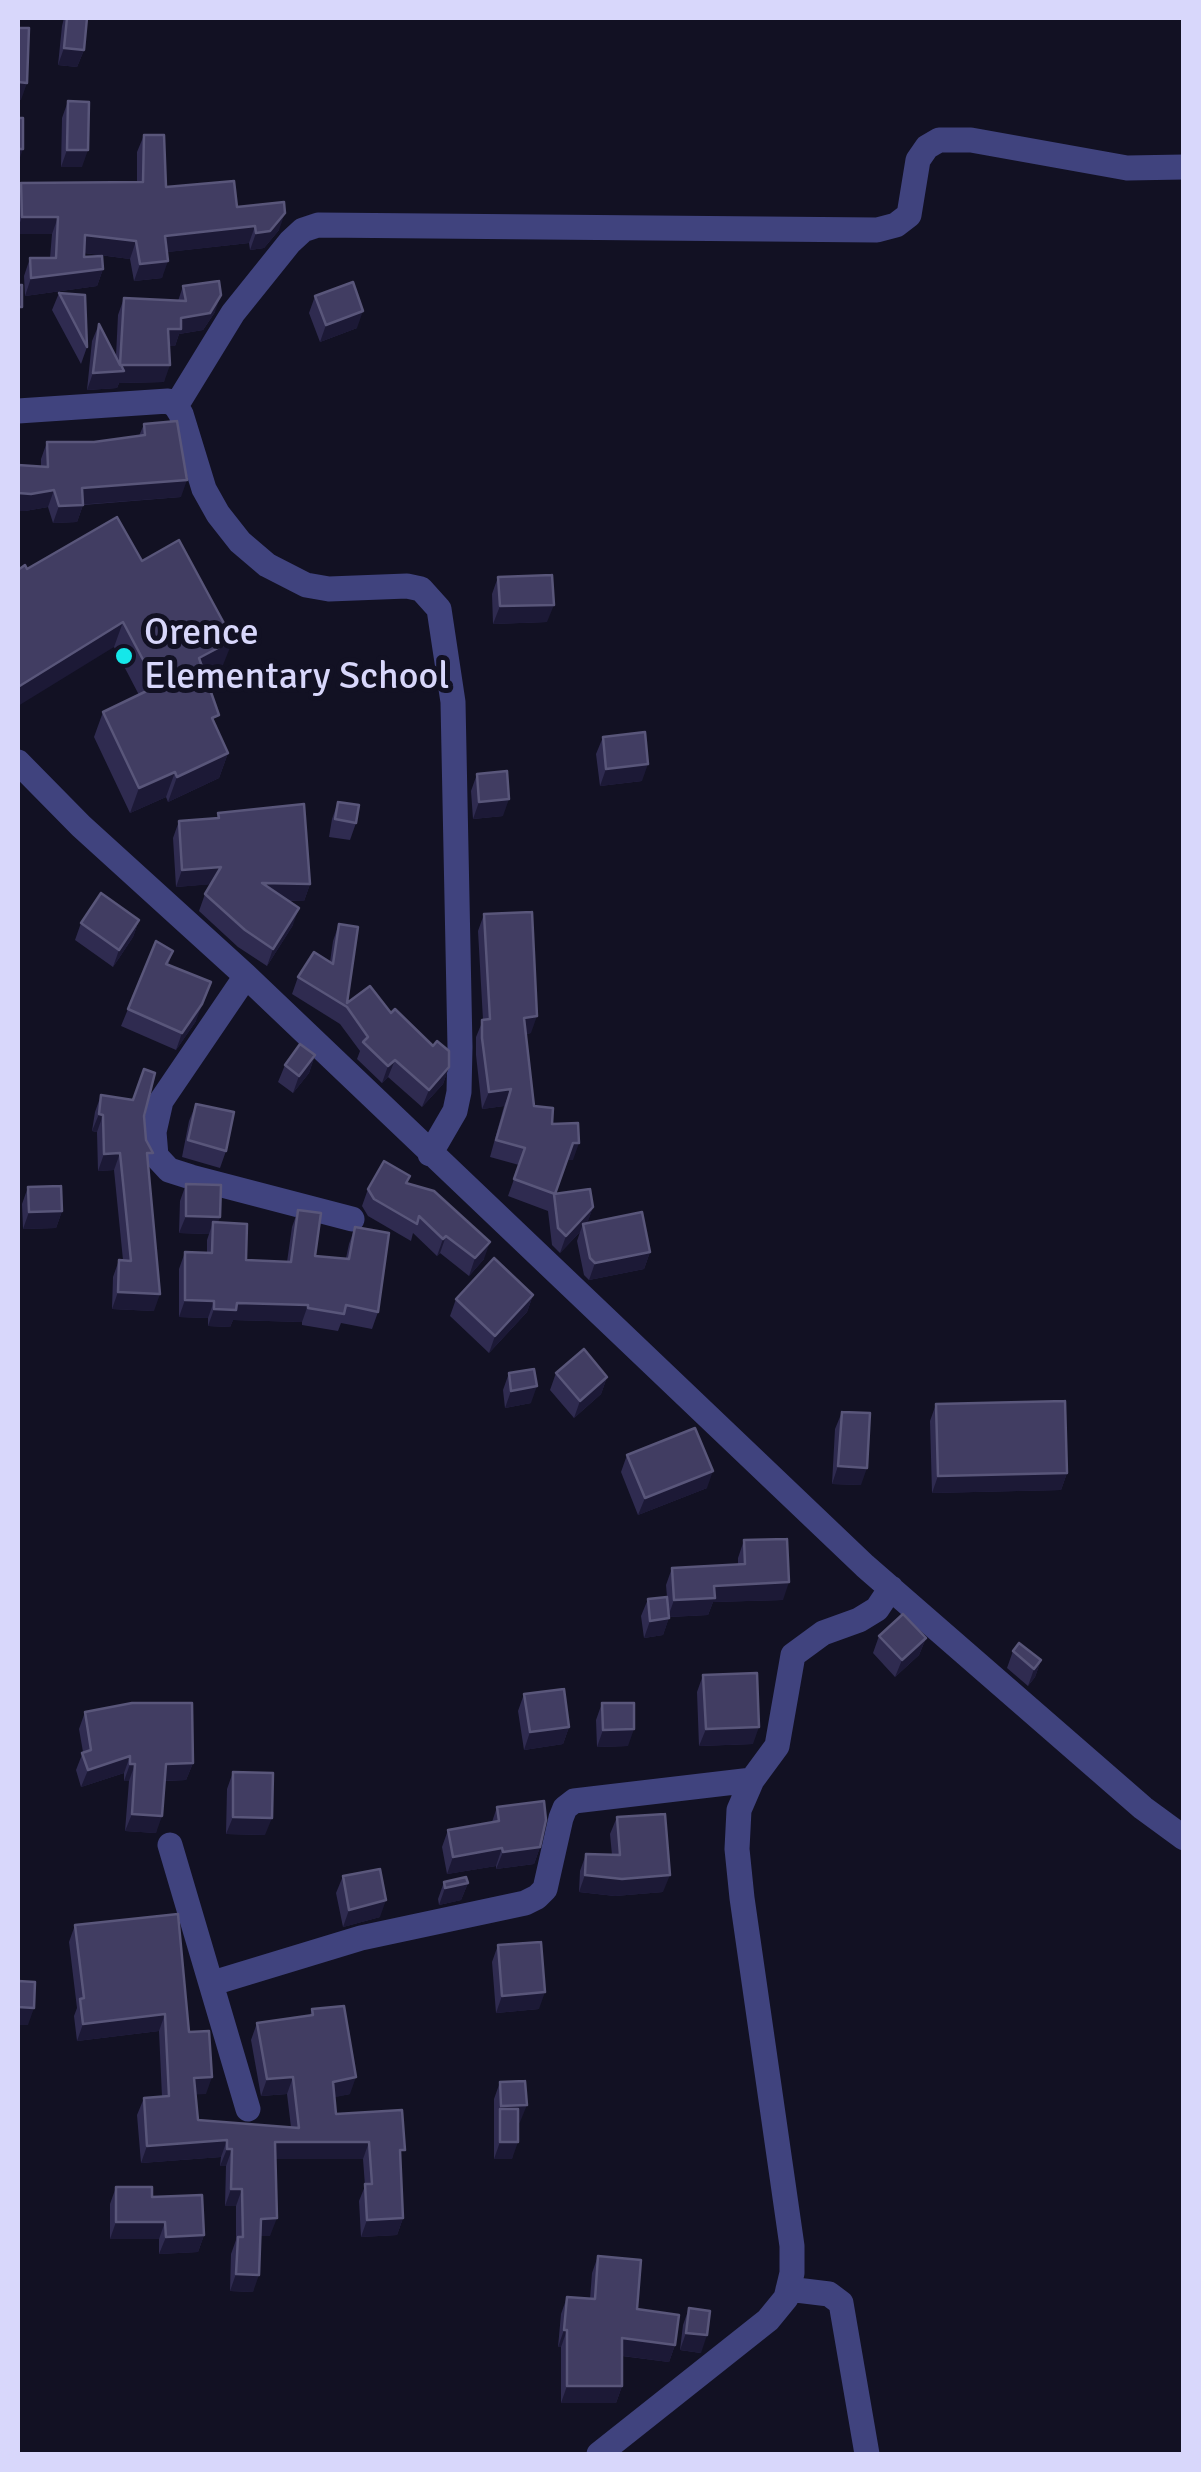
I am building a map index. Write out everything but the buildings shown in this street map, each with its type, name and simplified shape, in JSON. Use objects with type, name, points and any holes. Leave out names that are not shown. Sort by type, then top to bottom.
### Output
[{"type":"street","points":[[176,406],[233,313],[290,242],[302,230],[318,225],[877,230],[896,225],[909,215],[918,160],[927,147],[939,140],[971,140],[1127,168],[1184,166]]},
{"type":"street","points":[[18,411],[156,401],[176,406]]},
{"type":"street","points":[[176,406],[204,489],[218,514],[240,542],[267,565],[306,585],[329,589],[422,589],[439,608],[453,702],[460,1047],[455,1112],[430,1154]]},
{"type":"street","points":[[18,762],[81,826],[246,976],[891,1588],[1143,1808],[1184,1838]]},
{"type":"street","points":[[246,976],[161,1101],[154,1132],[156,1156],[169,1170],[191,1178],[352,1220]]},
{"type":"street","points":[[599,2454],[768,2320],[786,2298],[792,2246],[737,1849],[739,1810],[752,1780],[777,1746],[792,1655],[823,1633],[877,1609],[891,1588]]},
{"type":"street","points":[[213,1983],[361,1938],[537,1898],[545,1889],[565,1808],[574,1801],[752,1780]]},
{"type":"street","points":[[170,1844],[248,2108]]},
{"type":"street","points":[[788,2289],[829,2294],[841,2303],[867,2454]]},
{"type":"place","name":"Orence Elementary School","points":[[124,656]]}]
